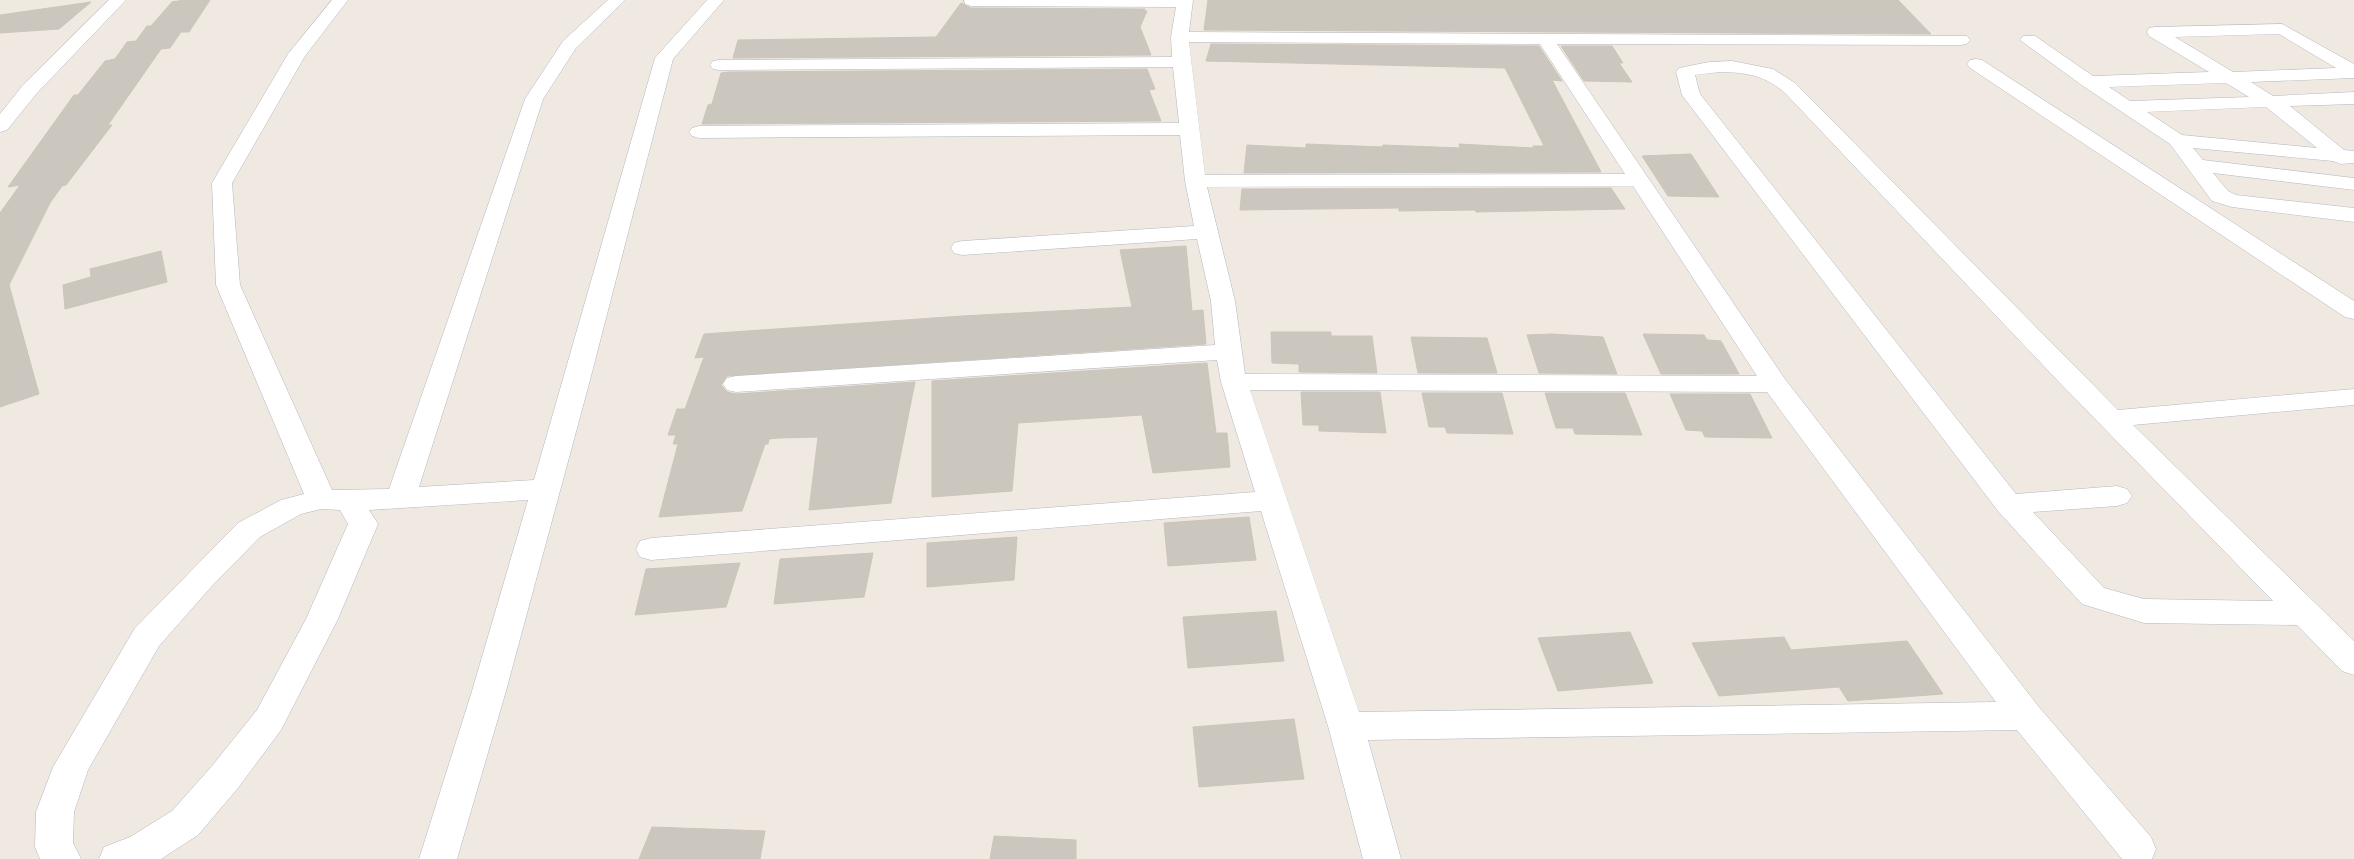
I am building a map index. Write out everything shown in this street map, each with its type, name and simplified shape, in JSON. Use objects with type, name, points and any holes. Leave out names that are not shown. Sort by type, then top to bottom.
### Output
[{"type":"street","points":[[0,126],[22,99],[118,0]]},
{"type":"street","points":[[118,859],[144,849],[185,823],[225,777],[269,720],[322,619],[363,524],[335,500],[228,285],[222,183],[296,54],[340,0]]},
{"type":"street","points":[[401,497],[534,100],[569,45],[617,0]]},
{"type":"street","points":[[438,859],[489,692],[664,58],[716,0]]},
{"type":"street","points":[[971,1],[1185,1],[1180,37],[1181,62],[1195,181],[1205,232],[1223,301],[1228,352],[1234,382],[1346,726],[1382,859]]},
{"type":"street","points":[[2354,72],[2282,29],[2155,32],[2271,102],[2346,157],[2354,171]]},
{"type":"street","points":[[1180,37],[1546,40],[1961,40]]},
{"type":"street","points":[[1546,40],[1775,384],[2026,716],[2137,849]]},
{"type":"street","points":[[2028,40],[2177,140],[2220,196],[2232,201],[2354,215]]},
{"type":"street","points":[[719,65],[1181,62]]},
{"type":"street","points":[[1976,64],[2203,211],[2354,312]]},
{"type":"street","points":[[2305,613],[2144,611],[2094,596],[2008,504],[1691,95],[1685,72],[1704,68],[1750,67],[1778,78],[1807,104],[2111,419],[2305,613],[2354,662]]},
{"type":"street","points":[[2090,82],[2354,72]]},
{"type":"street","points":[[2126,107],[2354,98]]},
{"type":"street","points":[[0,101],[22,99]]},
{"type":"street","points":[[699,132],[1189,129]]},
{"type":"street","points":[[2177,140],[2346,157]]},
{"type":"street","points":[[2196,165],[2354,184]]},
{"type":"street","points":[[1195,181],[1639,180]]},
{"type":"street","points":[[962,248],[1205,232]]},
{"type":"street","points":[[736,384],[1228,352]]},
{"type":"street","points":[[1234,382],[1775,384]]},
{"type":"street","points":[[2111,419],[2354,397]]},
{"type":"street","points":[[62,859],[54,847],[56,812],[70,767],[146,637],[249,530],[291,507],[335,500],[546,489]]},
{"type":"street","points":[[2008,504],[2117,496]]},
{"type":"street","points":[[651,549],[1273,500]]},
{"type":"street","points":[[1346,726],[2026,716]]},
{"type":"building","points":[[210,0],[189,32],[181,32],[170,48],[161,49],[108,125],[112,125],[50,203],[9,285],[39,394],[0,407],[0,213],[20,185],[8,187],[74,95],[78,95],[105,61],[115,59],[127,42],[136,41],[147,26],[151,26],[172,2]]},
{"type":"building","points":[[1208,0],[1898,0],[1931,34],[1204,30]]},
{"type":"building","points":[[91,2],[59,29],[0,33],[0,15]]},
{"type":"building","points":[[961,3],[971,8],[1145,9],[1144,11],[1147,11],[1140,27],[1151,55],[733,58],[738,40],[936,37]]},
{"type":"building","points":[[1211,44],[1539,46],[1562,81],[1552,80],[1601,172],[1244,173],[1247,145],[1306,148],[1306,144],[1460,148],[1459,144],[1533,148],[1533,146],[1544,146],[1505,68],[1206,61]]},
{"type":"building","points":[[1561,46],[1612,46],[1623,63],[1619,63],[1632,82],[1584,81]]},
{"type":"building","points":[[1147,69],[1155,89],[1149,90],[1161,121],[702,124],[708,105],[712,104],[721,73],[729,72]]},
{"type":"building","points":[[1691,154],[1719,197],[1668,196],[1642,156]]},
{"type":"building","points":[[1611,188],[1625,209],[1476,212],[1475,210],[1399,211],[1399,208],[1240,210],[1242,189]]},
{"type":"building","points":[[1186,246],[1192,311],[1203,310],[1206,344],[727,376],[721,385],[727,392],[736,394],[915,382],[891,503],[809,510],[818,437],[779,438],[769,439],[768,444],[765,444],[742,511],[659,517],[678,444],[673,444],[676,435],[668,435],[677,409],[685,409],[704,357],[695,358],[704,334],[962,316],[1132,307],[1120,250]]},
{"type":"building","points":[[161,251],[167,282],[65,309],[63,285],[91,277],[90,269]]},
{"type":"building","points":[[1271,332],[1331,332],[1331,336],[1372,336],[1377,373],[1299,372],[1299,364],[1272,363]]},
{"type":"building","points":[[1552,334],[1603,337],[1617,374],[1539,373],[1527,335]]},
{"type":"building","points":[[1643,334],[1704,335],[1707,340],[1721,341],[1739,374],[1661,374]]},
{"type":"building","points":[[1411,337],[1487,338],[1497,373],[1418,373]]},
{"type":"building","points":[[1207,363],[1216,433],[1227,433],[1230,467],[1153,473],[1142,415],[1018,423],[1012,491],[932,497],[932,381]]},
{"type":"building","points":[[1301,392],[1380,392],[1386,433],[1319,431],[1319,425],[1303,425]]},
{"type":"building","points":[[1422,393],[1502,393],[1513,434],[1447,433],[1445,427],[1429,427]]},
{"type":"building","points":[[1545,393],[1625,393],[1642,435],[1575,434],[1573,428],[1556,428]]},
{"type":"building","points":[[1670,394],[1750,394],[1772,438],[1705,437],[1702,431],[1686,430]]},
{"type":"building","points":[[1249,517],[1256,560],[1168,566],[1164,523]]},
{"type":"building","points":[[1017,537],[1014,580],[927,587],[927,543]]},
{"type":"building","points":[[873,553],[864,597],[774,604],[780,559]]},
{"type":"building","points":[[740,563],[726,607],[635,615],[646,569]]},
{"type":"building","points":[[1276,611],[1284,661],[1188,668],[1183,617]]},
{"type":"building","points":[[1630,632],[1653,683],[1558,691],[1538,638]]},
{"type":"building","points":[[1784,637],[1791,650],[1907,641],[1943,694],[1848,701],[1839,687],[1719,696],[1692,643]]},
{"type":"building","points":[[1294,719],[1304,779],[1199,787],[1193,727]]},
{"type":"building","points":[[652,827],[765,831],[760,859],[639,859]]},
{"type":"building","points":[[994,836],[1076,840],[1076,859],[990,859]]}]
